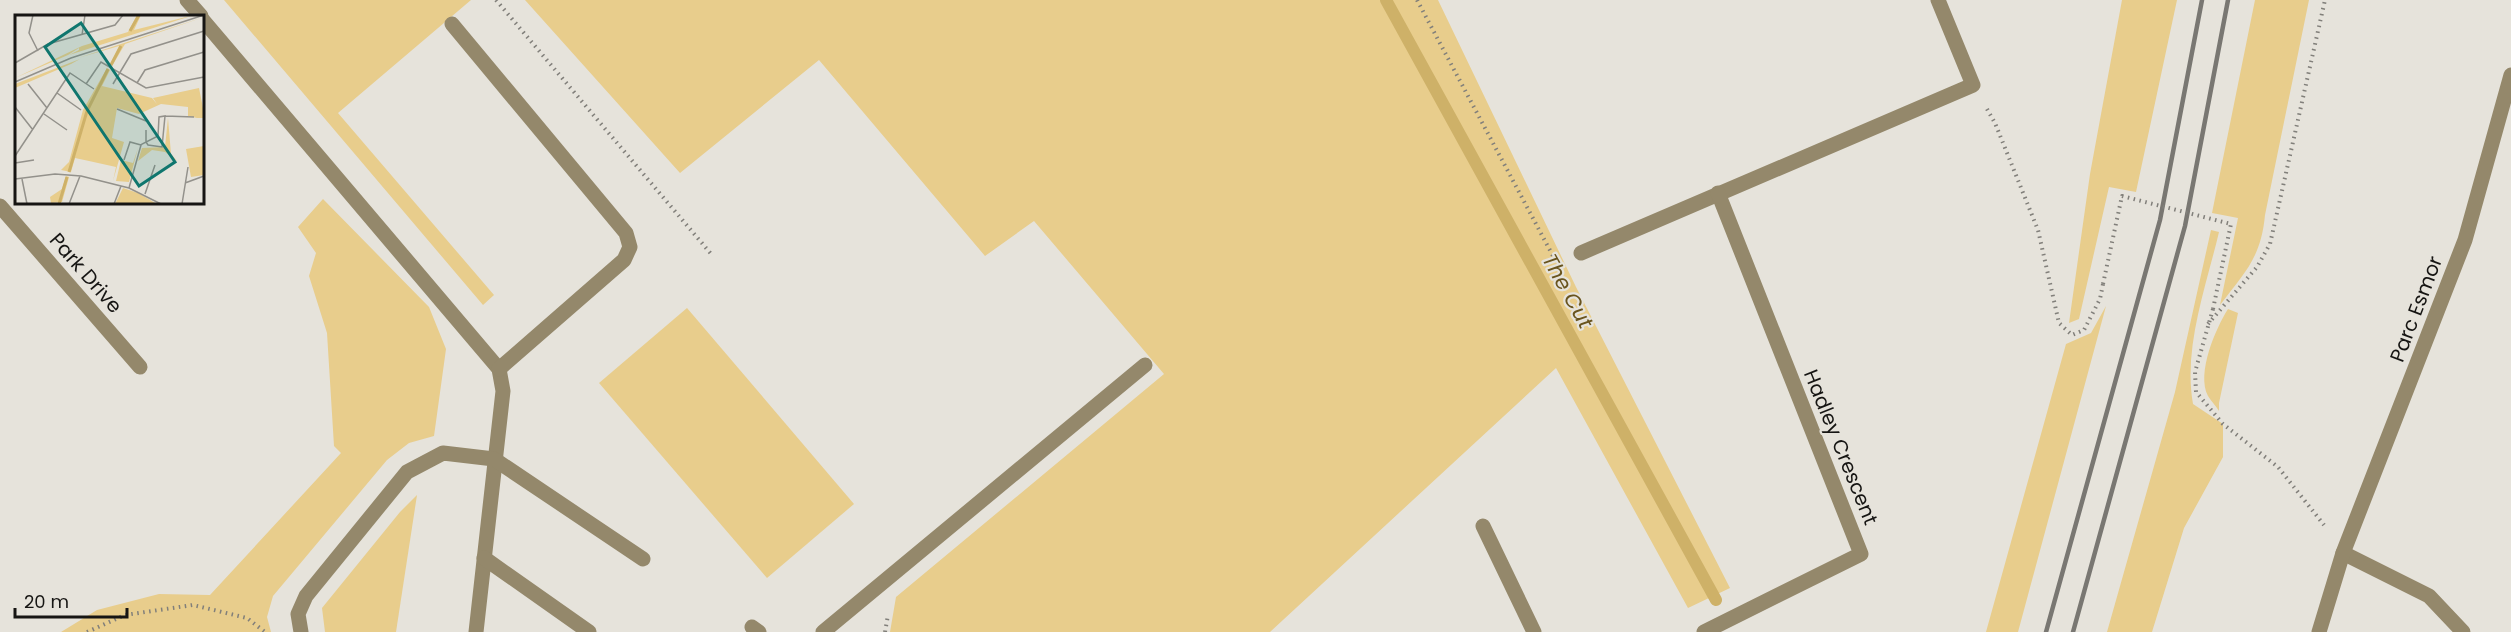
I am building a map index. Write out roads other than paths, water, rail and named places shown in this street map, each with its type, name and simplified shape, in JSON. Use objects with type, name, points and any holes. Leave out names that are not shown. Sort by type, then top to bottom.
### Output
[{"type":"street","points":[[187,0],[200,15]]},
{"type":"street","points":[[1581,253],[1973,85],[1938,0]]},
{"type":"street","points":[[204,20],[499,369],[503,391],[476,632]]},
{"type":"street","points":[[452,24],[626,233],[630,247],[624,260],[499,369]]},
{"type":"street","name":"Parc Esmor","points":[[2319,632],[2343,553],[2465,240],[2511,75]]},
{"type":"street","name":"Hadley Crescent","points":[[1704,632],[1861,554],[1718,193]]},
{"type":"street","name":"Park Drive","points":[[0,206],[140,366]]},
{"type":"street","points":[[823,632],[1145,365]]},
{"type":"street","points":[[301,632],[298,614],[306,596],[407,472],[442,453],[494,459],[643,559]]},
{"type":"street","points":[[1483,526],[1534,632]]},
{"type":"street","points":[[2343,553],[2429,596],[2463,632]]},
{"type":"street","points":[[484,558],[589,632]]},
{"type":"waterway","name":"The Cut","points":[[1386,0],[1716,600]]},
{"type":"railway","points":[[2046,632],[2160,220],[2202,0]]},
{"type":"railway","points":[[2073,632],[2185,226],[2228,0]]}]
